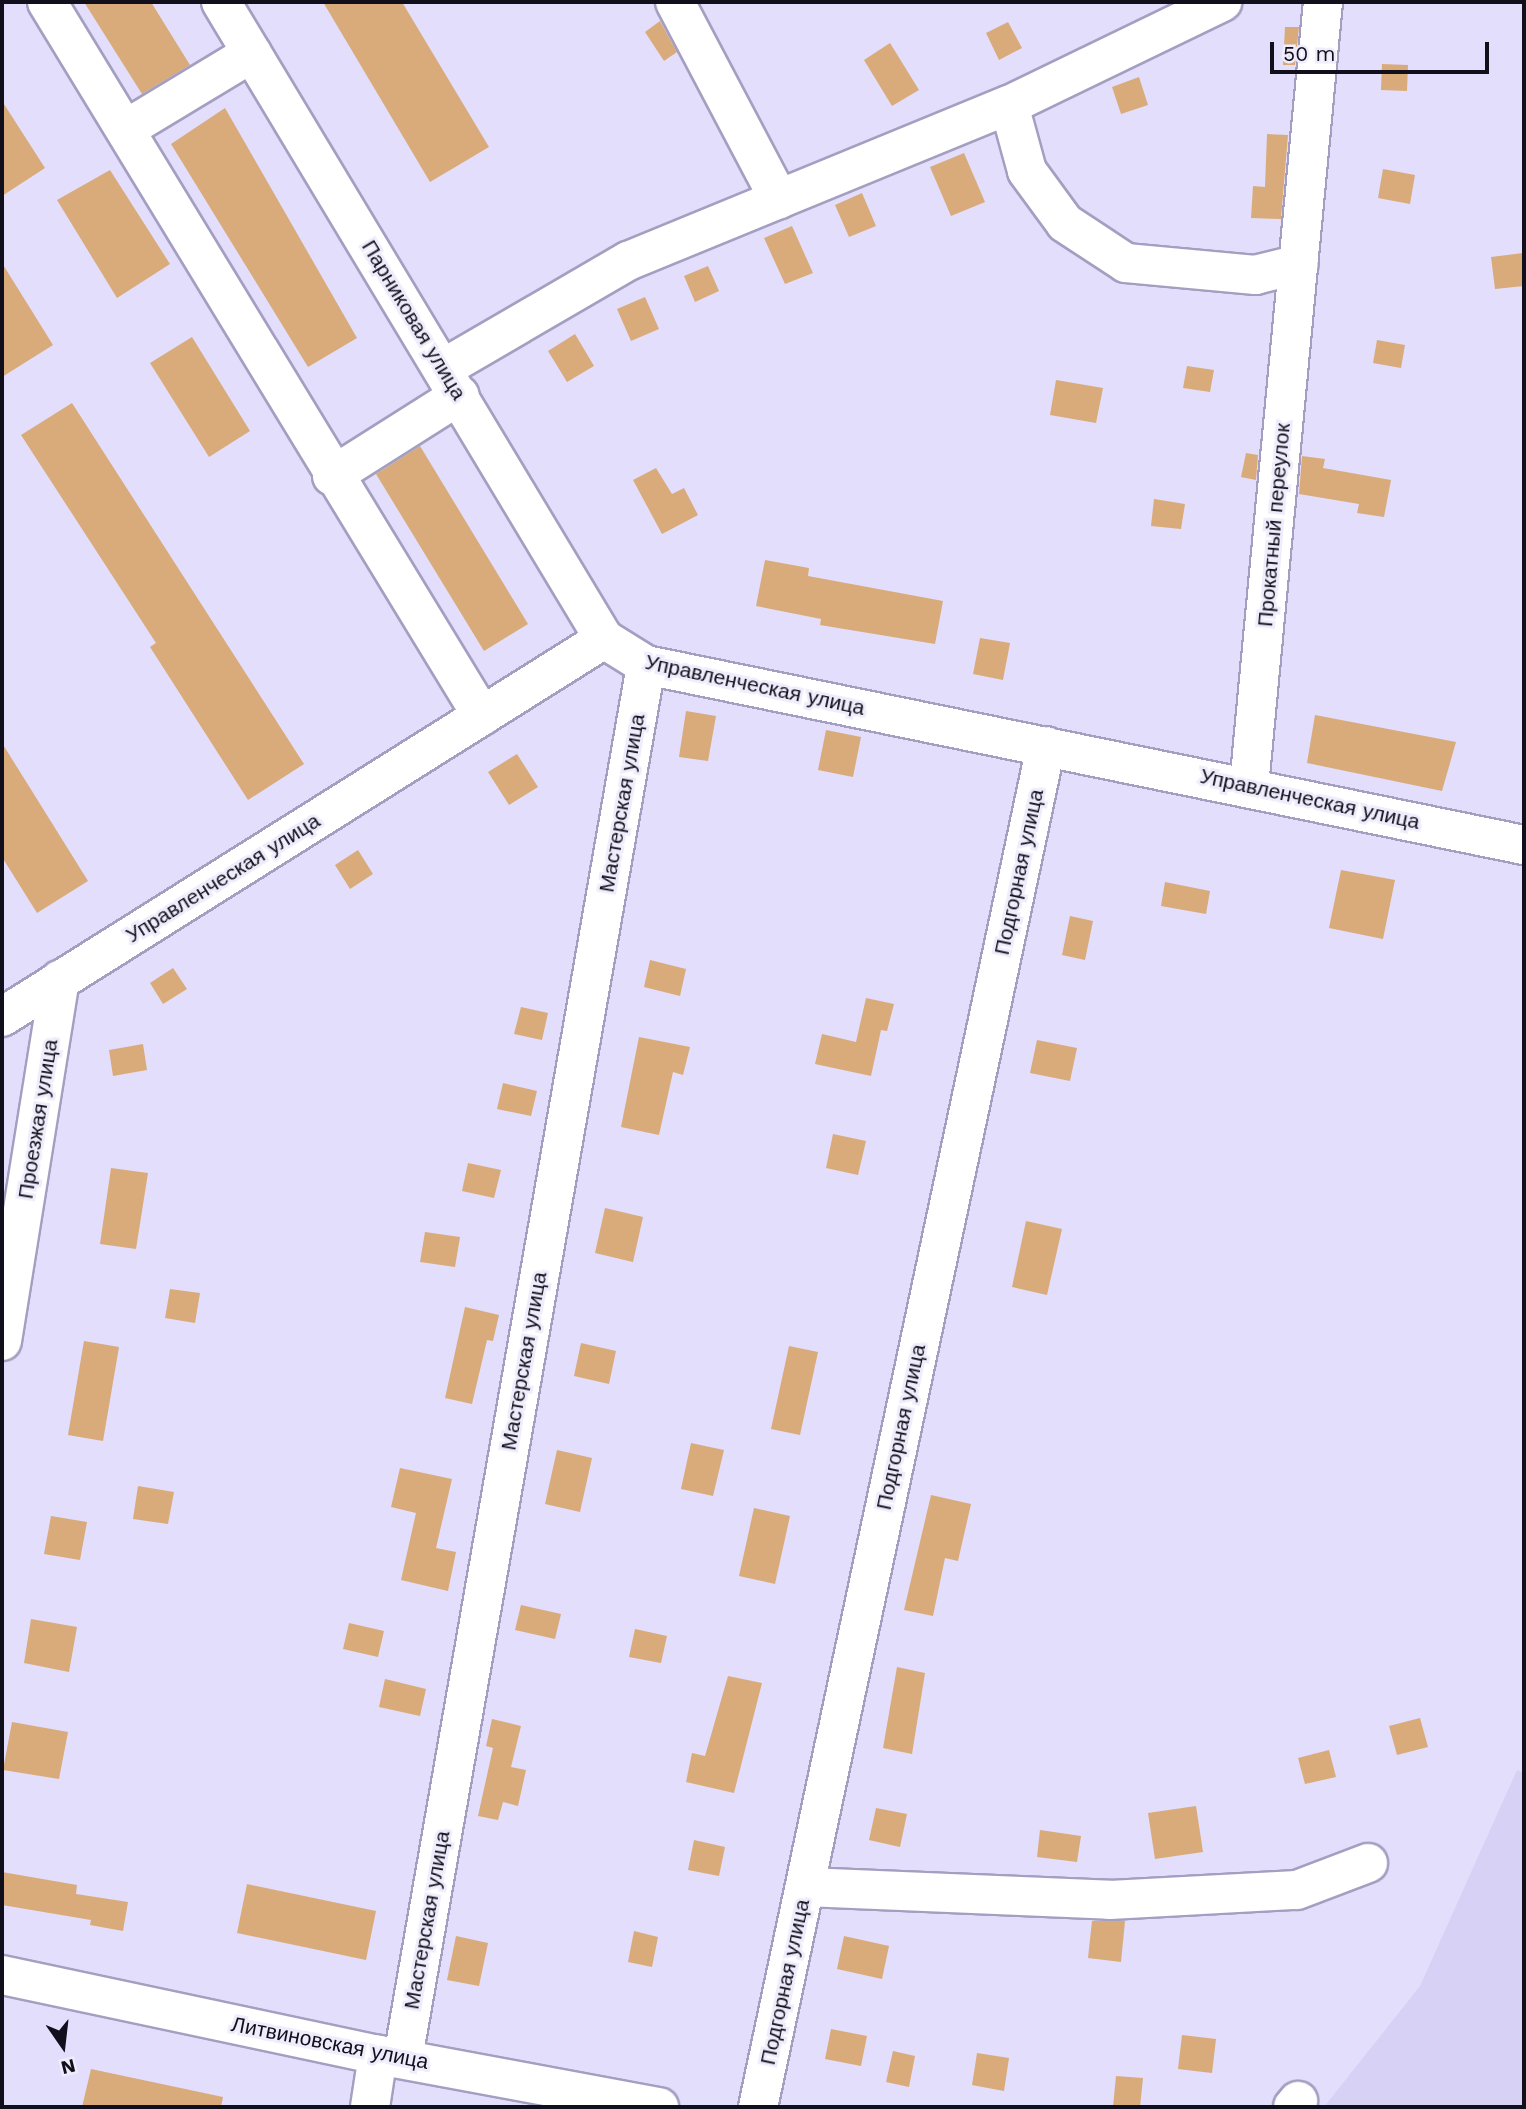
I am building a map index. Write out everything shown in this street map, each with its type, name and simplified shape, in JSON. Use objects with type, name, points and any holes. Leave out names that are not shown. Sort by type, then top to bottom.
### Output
[{"type":"street","points":[[47,2],[126,129],[332,476],[482,716]]},
{"type":"street","name":"Парниковая улица","points":[[221,2],[452,382],[604,639]]},
{"type":"street","points":[[675,2],[779,199]]},
{"type":"street","points":[[332,476],[452,382],[628,261],[1009,104],[1222,2]]},
{"type":"street","name":"Прокатный переулок","points":[[1249,786],[1323,2]]},
{"type":"street","points":[[126,129],[252,53]]},
{"type":"street","points":[[1009,104],[1027,171],[1065,223],[1126,263],[1255,275],[1299,264]]},
{"type":"street","name":"Управленческая улица","points":[[2,1017],[604,639],[646,665],[1249,786],[1524,845]]},
{"type":"street","name":"Мастерская улица","points":[[370,2107],[391,2057],[646,665]]},
{"type":"street","name":"Подгорная улица","points":[[758,2107],[1046,746]]},
{"type":"street","name":"Проезжая улица","points":[[2,1341],[60,980]]},
{"type":"street","points":[[806,1887],[1110,1900],[1297,1890],[1368,1863]]},
{"type":"street","name":"Литвиновская улица","points":[[2,1975],[391,2057],[659,2107]]},
{"type":"shaded area","points":[[1517,1770],[1524,1773],[1524,2107],[1324,2107],[1420,1986]]},
{"type":"building","points":[[84,2],[151,2],[190,65],[142,94]]},
{"type":"building","points":[[323,2],[402,2],[489,147],[430,182]]},
{"type":"building","points":[[660,21],[677,52],[664,61],[645,32]]},
{"type":"building","points":[[1008,22],[1022,48],[999,60],[986,33]]},
{"type":"building","points":[[1285,27],[1299,27],[1295,65],[1283,65]]},
{"type":"building","points":[[890,43],[919,90],[892,106],[864,60]]},
{"type":"building","points":[[1382,64],[1408,65],[1407,91],[1381,90]]},
{"type":"building","points":[[1139,77],[1148,105],[1121,114],[1112,87]]},
{"type":"building","points":[[2,101],[45,168],[2,196]]},
{"type":"building","points":[[225,108],[357,338],[308,367],[171,144]]},
{"type":"building","points":[[1267,134],[1288,135],[1281,219],[1251,218],[1253,186],[1265,187]]},
{"type":"building","points":[[964,153],[985,202],[951,216],[930,167]]},
{"type":"building","points":[[1383,169],[1415,175],[1410,204],[1378,198]]},
{"type":"building","points":[[110,170],[170,264],[117,298],[57,200]]},
{"type":"building","points":[[862,193],[876,226],[849,237],[835,205]]},
{"type":"building","points":[[792,226],[813,273],[785,284],[764,238]]},
{"type":"building","points":[[1523,253],[1524,286],[1495,289],[1491,257]]},
{"type":"building","points":[[2,263],[53,345],[2,377]]},
{"type":"building","points":[[708,266],[719,291],[695,302],[684,276]]},
{"type":"building","points":[[645,297],[659,329],[631,341],[617,309]]},
{"type":"building","points":[[575,334],[594,366],[567,382],[548,351]]},
{"type":"building","points":[[192,337],[250,431],[209,457],[150,363]]},
{"type":"building","points":[[1377,340],[1405,345],[1401,368],[1373,363]]},
{"type":"building","points":[[1187,366],[1214,370],[1210,392],[1183,388]]},
{"type":"building","points":[[1056,380],[1103,388],[1096,423],[1050,415]]},
{"type":"building","points":[[72,403],[304,764],[248,800],[150,647],[156,643],[21,435]]},
{"type":"building","points":[[420,446],[528,624],[484,651],[376,474]]},
{"type":"building","points":[[1246,453],[1258,455],[1256,480],[1241,477]]},
{"type":"building","points":[[1302,456],[1325,459],[1323,468],[1391,480],[1384,517],[1357,513],[1359,504],[1299,494]]},
{"type":"building","points":[[656,468],[672,494],[684,488],[698,515],[662,534],[633,480]]},
{"type":"building","points":[[1154,499],[1185,504],[1181,529],[1151,526]]},
{"type":"building","points":[[765,560],[809,568],[808,576],[943,601],[935,644],[820,625],[821,619],[756,606]]},
{"type":"building","points":[[980,638],[1010,643],[1003,680],[973,674]]},
{"type":"building","points":[[686,711],[716,716],[708,761],[679,757]]},
{"type":"building","points":[[1315,715],[1456,742],[1442,791],[1307,763]]},
{"type":"building","points":[[826,730],[861,737],[853,777],[818,770]]},
{"type":"building","points":[[2,743],[88,881],[37,913],[2,857]]},
{"type":"building","points":[[517,754],[538,787],[509,805],[488,772]]},
{"type":"building","points":[[358,850],[373,874],[350,889],[335,865]]},
{"type":"building","points":[[1341,870],[1395,880],[1383,939],[1329,928]]},
{"type":"building","points":[[1165,882],[1210,891],[1206,914],[1161,906]]},
{"type":"building","points":[[1070,916],[1093,921],[1085,960],[1062,955]]},
{"type":"building","points":[[650,960],[686,969],[680,996],[644,987]]},
{"type":"building","points":[[173,968],[187,989],[163,1004],[150,983]]},
{"type":"building","points":[[866,998],[894,1004],[887,1031],[881,1030],[871,1076],[815,1064],[822,1034],[856,1042]]},
{"type":"building","points":[[521,1007],[548,1013],[542,1040],[514,1034]]},
{"type":"building","points":[[639,1037],[690,1047],[683,1075],[673,1072],[659,1135],[621,1127]]},
{"type":"building","points":[[1037,1040],[1077,1048],[1070,1081],[1030,1073]]},
{"type":"building","points":[[143,1044],[147,1070],[113,1076],[109,1050]]},
{"type":"building","points":[[503,1083],[537,1091],[531,1116],[497,1109]]},
{"type":"building","points":[[833,1134],[866,1141],[858,1175],[826,1168]]},
{"type":"building","points":[[468,1163],[501,1170],[494,1198],[462,1191]]},
{"type":"building","points":[[111,1168],[148,1173],[136,1249],[100,1244]]},
{"type":"building","points":[[605,1208],[643,1217],[633,1262],[595,1253]]},
{"type":"building","points":[[1026,1221],[1062,1229],[1047,1295],[1012,1287]]},
{"type":"building","points":[[425,1232],[460,1237],[455,1267],[420,1262]]},
{"type":"building","points":[[170,1289],[200,1293],[195,1323],[165,1318]]},
{"type":"building","points":[[465,1307],[499,1315],[493,1341],[487,1340],[472,1404],[445,1398]]},
{"type":"building","points":[[84,1341],[119,1347],[103,1441],[68,1435]]},
{"type":"building","points":[[581,1343],[616,1351],[609,1384],[574,1376]]},
{"type":"building","points":[[789,1346],[818,1352],[800,1435],[771,1429]]},
{"type":"building","points":[[691,1443],[724,1450],[713,1496],[681,1489]]},
{"type":"building","points":[[557,1450],[592,1458],[580,1512],[545,1504]]},
{"type":"building","points":[[400,1468],[452,1479],[436,1548],[456,1552],[448,1591],[401,1580],[416,1513],[391,1507]]},
{"type":"building","points":[[138,1486],[174,1492],[168,1524],[133,1519]]},
{"type":"building","points":[[931,1495],[971,1504],[958,1561],[945,1558],[933,1616],[904,1610]]},
{"type":"building","points":[[754,1508],[790,1516],[775,1584],[739,1576]]},
{"type":"building","points":[[51,1516],[87,1522],[80,1560],[44,1554]]},
{"type":"building","points":[[521,1605],[561,1614],[555,1639],[515,1630]]},
{"type":"building","points":[[31,1619],[77,1627],[69,1672],[24,1663]]},
{"type":"building","points":[[349,1623],[384,1631],[378,1657],[343,1649]]},
{"type":"building","points":[[635,1629],[667,1636],[661,1663],[629,1657]]},
{"type":"building","points":[[897,1667],[925,1673],[912,1754],[883,1748]]},
{"type":"building","points":[[728,1676],[762,1683],[734,1793],[686,1782],[692,1753],[705,1756]]},
{"type":"building","points":[[385,1679],[426,1689],[420,1716],[379,1707]]},
{"type":"building","points":[[1420,1718],[1428,1747],[1397,1755],[1389,1726]]},
{"type":"building","points":[[492,1719],[521,1726],[511,1767],[526,1770],[518,1806],[503,1802],[498,1820],[478,1816],[493,1748],[486,1746]]},
{"type":"building","points":[[12,1722],[68,1732],[59,1779],[3,1770]]},
{"type":"building","points":[[1329,1750],[1336,1777],[1305,1784],[1298,1758]]},
{"type":"building","points":[[1196,1806],[1203,1852],[1155,1859],[1148,1813]]},
{"type":"building","points":[[876,1808],[907,1814],[900,1847],[869,1840]]},
{"type":"building","points":[[1040,1830],[1081,1836],[1077,1862],[1037,1857]]},
{"type":"building","points":[[694,1840],[725,1847],[719,1876],[688,1870]]},
{"type":"building","points":[[2,1872],[77,1885],[76,1894],[128,1902],[123,1931],[90,1925],[91,1920],[2,1905]]},
{"type":"building","points":[[247,1884],[376,1911],[366,1960],[237,1933]]},
{"type":"building","points":[[1092,1921],[1125,1921],[1121,1962],[1088,1958]]},
{"type":"building","points":[[634,1931],[658,1937],[652,1967],[628,1962]]},
{"type":"building","points":[[456,1936],[488,1943],[479,1986],[447,1980]]},
{"type":"building","points":[[844,1936],[889,1946],[882,1979],[837,1969]]},
{"type":"building","points":[[831,2029],[867,2036],[861,2066],[825,2059]]},
{"type":"building","points":[[1182,2035],[1216,2039],[1212,2073],[1178,2069]]},
{"type":"building","points":[[893,2051],[915,2056],[909,2087],[886,2082]]},
{"type":"building","points":[[977,2053],[1009,2058],[1004,2091],[972,2085]]},
{"type":"building","points":[[91,2069],[223,2097],[221,2107],[82,2107]]},
{"type":"building","points":[[1116,2076],[1143,2078],[1140,2107],[1113,2107]]}]
